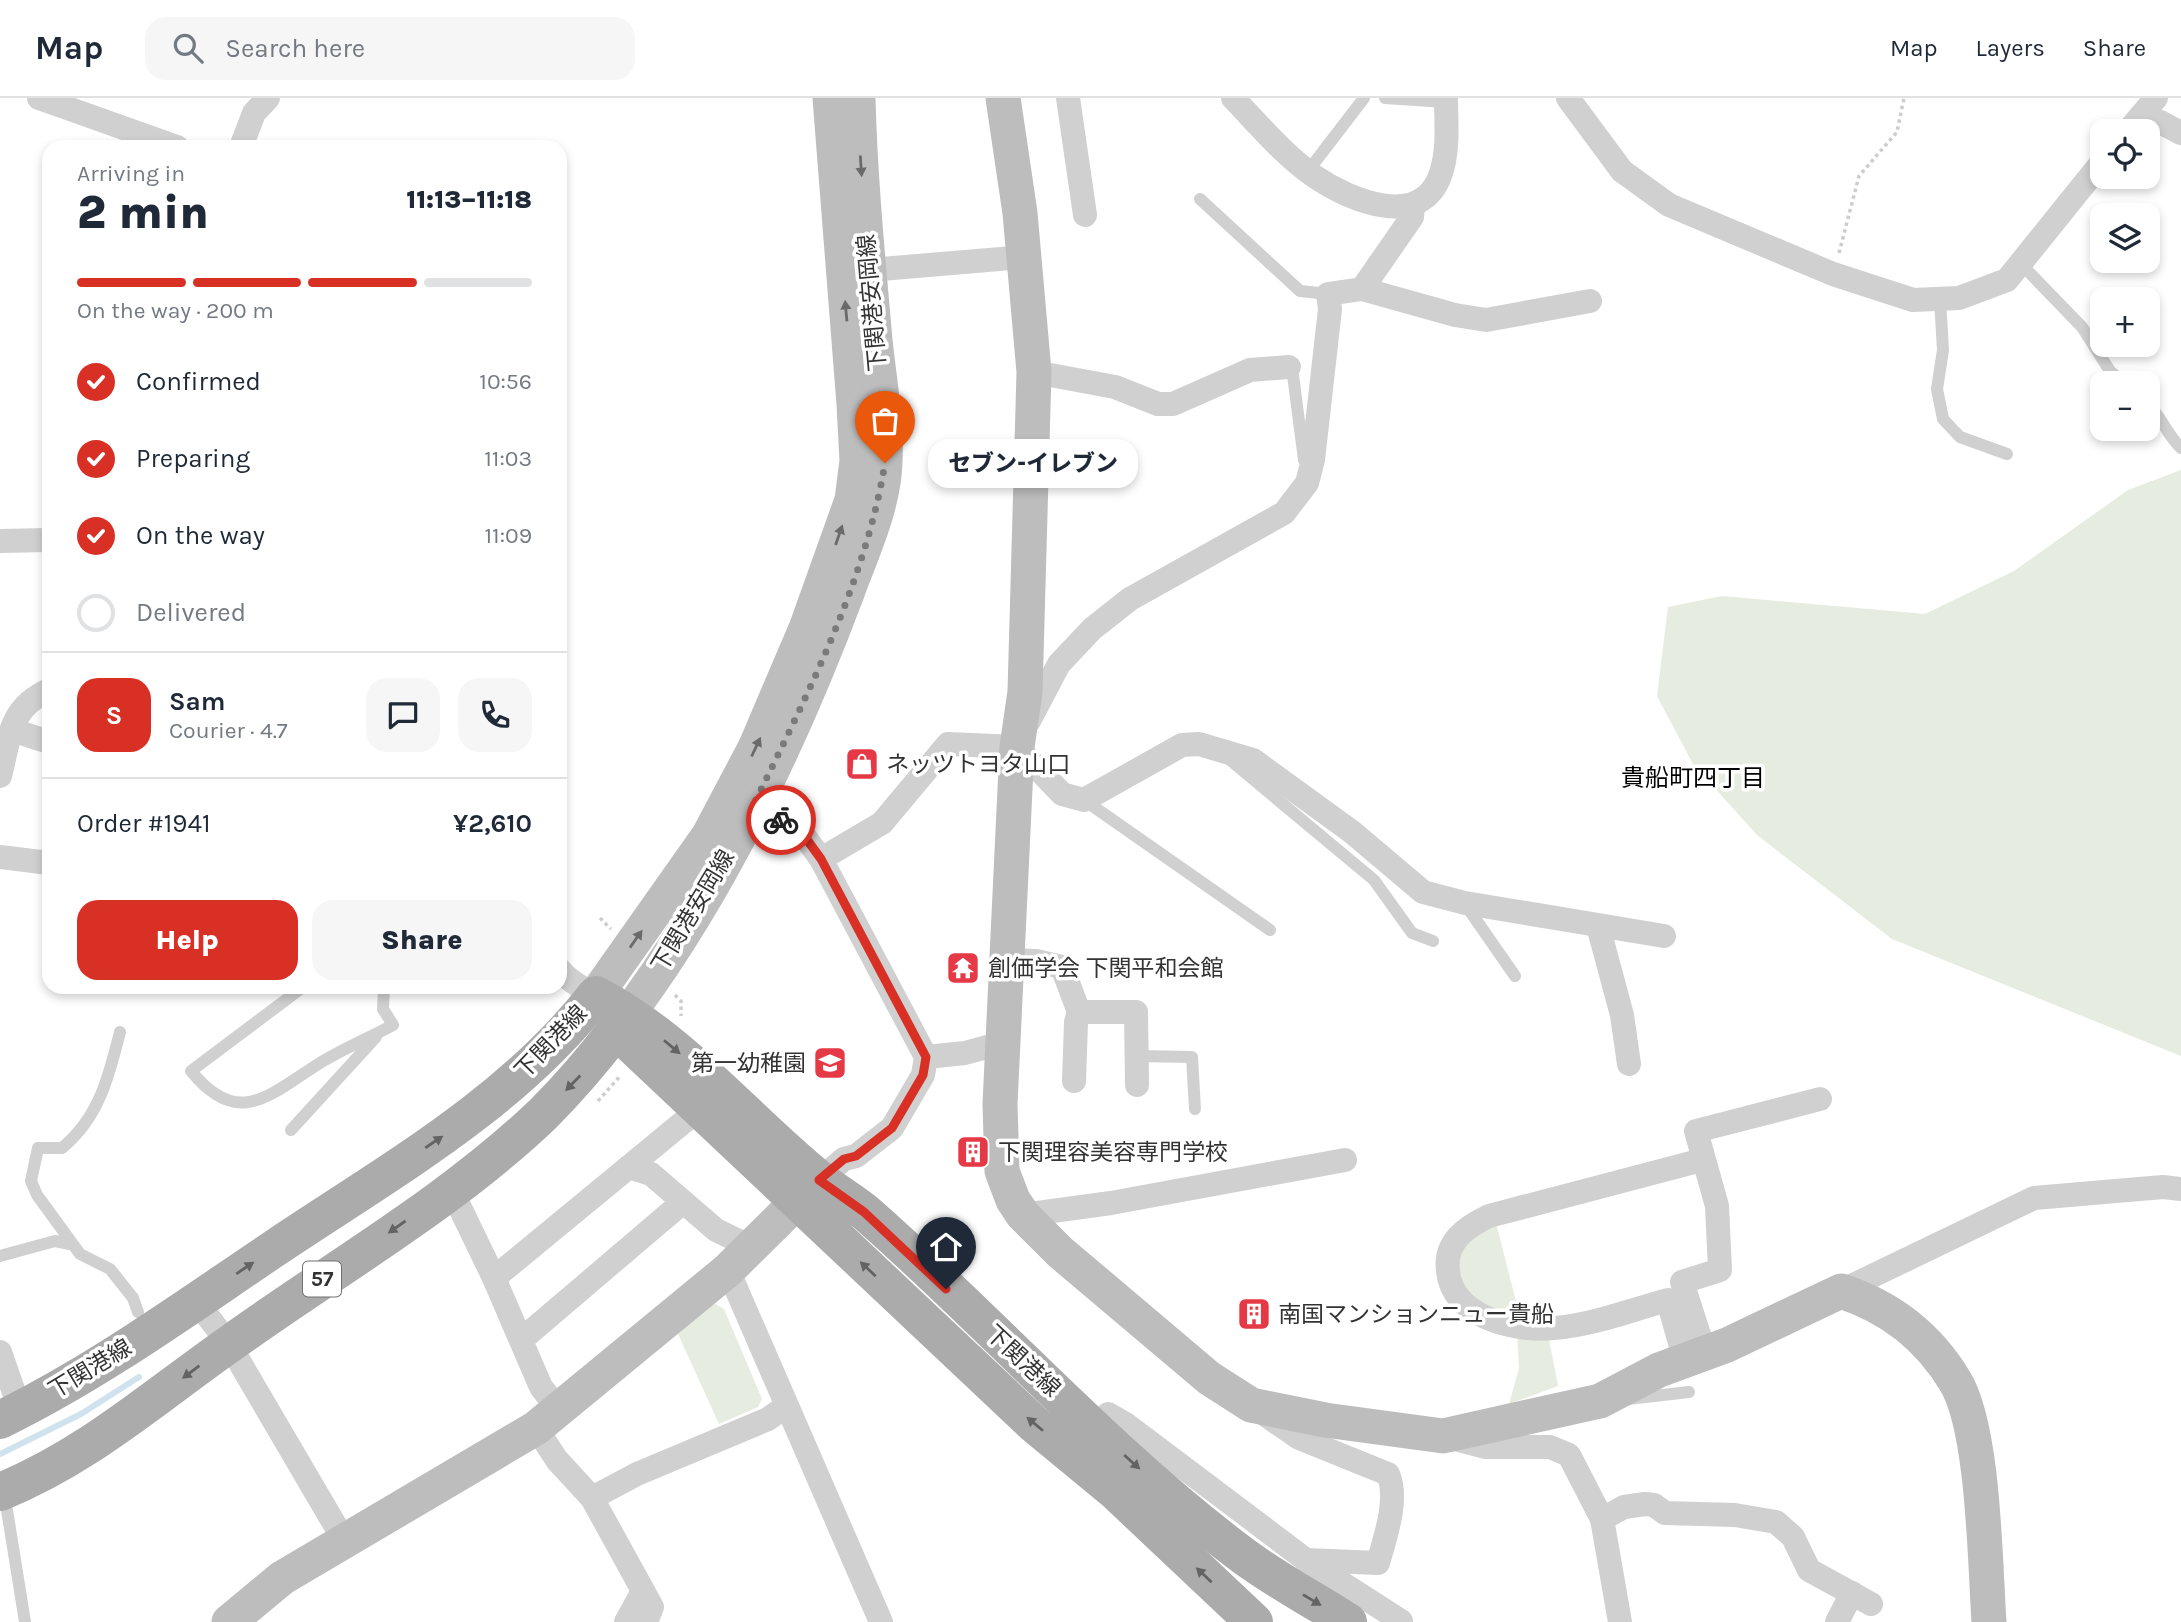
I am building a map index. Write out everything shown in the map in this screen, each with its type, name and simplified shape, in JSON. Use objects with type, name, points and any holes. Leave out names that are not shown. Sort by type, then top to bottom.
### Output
[{"type":"main road","name":"下関港線","points":[[571,981],[623,1022],[698,1110],[808,1191]]},
{"type":"main road","name":"下関港線","points":[[10,1415],[91,1369],[470,1118],[573,1025],[571,981]]},
{"type":"main road","name":"下関港線","points":[[4,1485],[127,1422],[229,1344],[451,1189],[541,1115],[582,1073],[623,1022]]},
{"type":"main road","name":"下関港線","points":[[623,1022],[673,1047],[1034,1424],[1083,1441],[1238,1552],[1348,1622]]},
{"type":"main road","name":"下関港線","points":[[1083,1441],[1254,1622]]},
{"type":"street","points":[[39,98],[157,140]]},
{"type":"street","points":[[244,140],[254,113],[268,98]]},
{"type":"street","name":"下関港安岡線","points":[[623,1022],[709,888],[743,800],[755,748],[807,626],[852,500],[856,474],[854,404],[830,98]]},
{"type":"street","name":"下関港安岡線","points":[[571,981],[743,800],[818,672],[880,496],[885,463],[884,423],[869,270],[858,98]]},
{"type":"street","points":[[1003,98],[1025,257],[1034,372],[1025,692],[1017,747],[1000,1155],[1013,1200],[1023,1215],[1060,1252],[1209,1378],[1299,1438],[1383,1470],[1391,1481],[1387,1533],[1378,1563],[1306,1560]]},
{"type":"street","points":[[1068,98],[1086,215]]},
{"type":"street","points":[[1233,98],[1308,170],[1350,196],[1388,205],[1413,207],[1427,197],[1441,172],[1447,130],[1446,100]]},
{"type":"street","points":[[1568,98],[1622,171],[1639,186],[1700,220],[1836,275],[1913,300],[1940,300],[1994,287],[2007,280],[2022,265],[2090,177]]},
{"type":"street","points":[[2138,119],[2156,98]]},
{"type":"street","points":[[2160,122],[2181,133]]},
{"type":"street","points":[[1362,289],[1412,217],[1413,207]]},
{"type":"street","points":[[869,270],[1025,257]]},
{"type":"street","points":[[1017,747],[1059,664],[1092,629],[1130,599],[1284,513],[1307,483],[1313,460],[1330,309],[1328,294],[1362,289],[1454,315],[1486,320],[1590,301]]},
{"type":"street","points":[[1034,372],[1115,387],[1158,404],[1173,404],[1250,370],[1289,367]]},
{"type":"street","points":[[0,541],[42,540]]},
{"type":"street","points":[[0,776],[15,716],[27,702],[42,694]]},
{"type":"street","points":[[12,730],[42,740]]},
{"type":"street","points":[[821,859],[882,823],[948,744],[1017,747],[1062,794],[1084,800],[1182,745],[1217,748],[1253,760],[1352,832],[1407,882],[1423,892],[1465,903],[1664,936]]},
{"type":"street","points":[[229,1622],[282,1578],[548,1419],[739,1258],[844,1159],[856,1156],[892,1128],[923,1075],[926,1057],[821,859],[800,830],[743,800]]},
{"type":"street","points":[[0,857],[42,862]]},
{"type":"street","points":[[1598,926],[1622,1015],[1629,1064]]},
{"type":"street","points":[[1008,960],[1036,961],[1062,967],[1079,1013],[1076,1022],[1074,1081]]},
{"type":"street","points":[[1079,1013],[1136,1012],[1137,1085]]},
{"type":"street","points":[[926,1057],[964,1053],[1005,1042]]},
{"type":"street","points":[[1693,1369],[1682,1282],[1720,1270],[1717,1206],[1710,1172],[1702,1160],[1696,1131],[1820,1099]]},
{"type":"street","points":[[494,1278],[698,1110]]},
{"type":"street","points":[[1023,1215],[1111,1203],[1345,1160]]},
{"type":"street","points":[[1693,1369],[1668,1300],[1572,1326],[1531,1329],[1476,1313],[1458,1299],[1449,1283],[1447,1268],[1448,1256],[1461,1232],[1489,1216],[1702,1160]]},
{"type":"street","points":[[629,1167],[651,1174],[716,1230],[739,1258],[785,1407],[881,1622]]},
{"type":"street","points":[[1443,1436],[1600,1401],[1659,1370],[1693,1369],[1841,1291],[2034,1199],[2163,1187],[2181,1189]]},
{"type":"street","points":[[451,1189],[494,1278],[541,1387],[558,1460],[592,1498],[652,1607],[646,1622]]},
{"type":"street","points":[[521,1340],[683,1202]]},
{"type":"street","points":[[1841,1291],[1872,1301],[1897,1315],[1925,1342],[1955,1381],[1963,1399],[1978,1463],[1989,1622]]},
{"type":"street","points":[[196,1301],[229,1344],[345,1542]]},
{"type":"street","points":[[0,1352],[10,1415]]},
{"type":"street","points":[[1251,1405],[1325,1420],[1443,1436],[1485,1447],[1537,1446],[1560,1449],[1575,1462],[1602,1519],[1620,1622]]},
{"type":"street","points":[[592,1498],[637,1474],[768,1419],[785,1407]]},
{"type":"street","points":[[1083,1441],[1108,1414],[1127,1425],[1306,1560],[1401,1621]]},
{"type":"street","points":[[1602,1519],[1624,1507],[1645,1504],[1654,1505],[1665,1513],[1735,1515],[1776,1522],[1793,1537],[1810,1570],[1862,1598],[1838,1622]]},
{"type":"street","points":[[626,1622],[643,1591]]},
{"type":"lane","points":[[1308,170],[1364,98]]},
{"type":"lane","points":[[1385,98],[1446,100]]},
{"type":"lane","points":[[1200,199],[1235,235],[1300,291],[1328,294]]},
{"type":"lane","points":[[2022,265],[2082,327],[2110,371]]},
{"type":"lane","points":[[1940,300],[1943,350],[1937,389],[1944,419],[1960,437],[2007,454]]},
{"type":"lane","points":[[1289,367],[1293,376],[1307,483]]},
{"type":"lane","points":[[2160,416],[2172,440],[2181,448]]},
{"type":"lane","points":[[1217,748],[1374,880],[1412,933],[1433,941]]},
{"type":"lane","points":[[1084,800],[1270,930]]},
{"type":"lane","points":[[1465,903],[1515,976]]},
{"type":"lane","points":[[294,994],[191,1071],[216,1096],[234,1103],[256,1102],[322,1062],[393,1025],[383,1009],[384,994]]},
{"type":"lane","points":[[291,1130],[381,1031]]},
{"type":"lane","points":[[120,1032],[100,1100],[87,1124],[62,1149],[38,1148],[31,1181],[37,1195],[70,1244],[80,1254],[110,1269],[133,1298],[138,1312]]},
{"type":"lane","points":[[1136,1056],[1192,1057],[1195,1110]]},
{"type":"lane","points":[[0,1256],[48,1243],[70,1244]]},
{"type":"lane","points":[[4,1485],[25,1622]]},
{"type":"path","points":[[1836,275],[1859,176],[1897,132],[1904,98]]},
{"type":"shaded area","points":[[2181,470],[2181,1056],[1892,939],[1757,835],[1693,764],[1657,696],[1668,607],[1722,596],[1925,614],[2014,571],[2128,490]]},
{"type":"shaded area","points":[[1496,1223],[1520,1317],[1481,1303],[1464,1290],[1460,1282],[1458,1266],[1462,1250],[1472,1237]]},
{"type":"shaded area","points":[[715,1304],[724,1309],[762,1399],[758,1407],[719,1424],[678,1334],[707,1306]]},
{"type":"shaded area","points":[[1517,1333],[1549,1339],[1558,1386],[1509,1404],[1519,1368]]},
{"type":"waterway","points":[[0,1454],[81,1414],[139,1377]]},
{"type":"way so far","points":[[781,820],[753,806],[818,672],[866,543],[880,496],[885,463]]},
{"type":"place","name":"セブン-イレブン","points":[[885,463]]},
{"type":"place","name":"ネッツトヨタ山口","points":[[862,764]]},
{"type":"place","name":"創価学会 下関平和会館","points":[[963,968]]},
{"type":"place","name":"第一幼稚園","points":[[830,1063]]},
{"type":"place","name":"下関理容美容専門学校","points":[[973,1152]]},
{"type":"place","name":"南国マンションニュー貴船","points":[[1254,1314]]},
{"type":"district","name":"貴船町四丁目","points":[[1693,778]]},
{"type":"route","points":[[781,820],[800,830],[821,859],[926,1057],[923,1075],[892,1128],[856,1156],[844,1159],[819,1180],[864,1212],[946,1289]]}]
